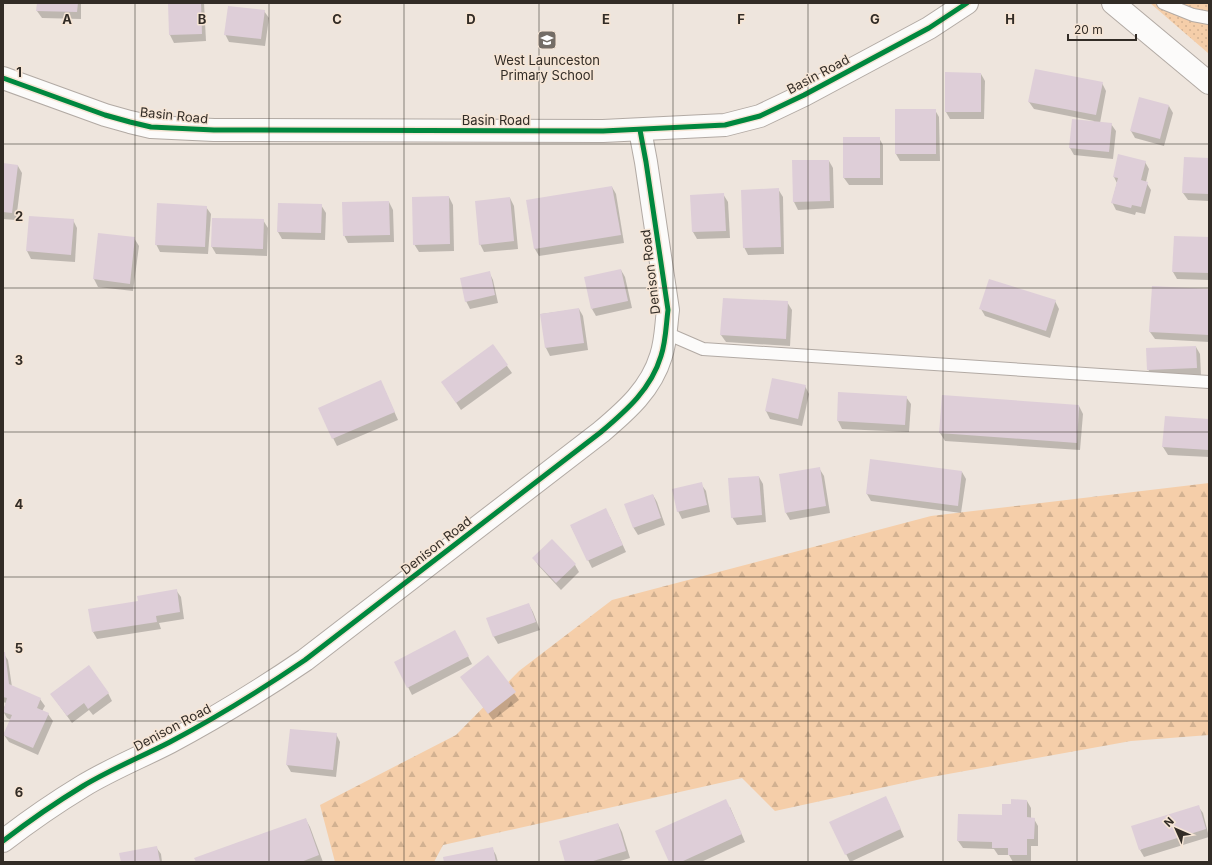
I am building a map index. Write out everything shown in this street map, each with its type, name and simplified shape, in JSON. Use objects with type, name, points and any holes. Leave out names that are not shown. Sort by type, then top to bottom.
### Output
[{"type":"street","name":"Basin Road","points":[[3,78],[105,115],[151,126],[222,130],[603,131],[725,125],[760,116],[804,95],[929,28],[967,3]]},
{"type":"street","points":[[1113,3],[1209,83]]},
{"type":"street","name":"Denison Road","points":[[3,841],[40,813],[85,785],[170,742],[234,707],[265,688],[318,651],[595,437],[625,412],[639,397],[654,374],[662,355],[668,310],[640,130]]},
{"type":"lane","points":[[1163,3],[1193,15],[1209,18]]},
{"type":"lane","points":[[666,333],[702,349],[1209,382]]},
{"type":"green space","points":[[1150,3],[1209,3],[1209,54],[1208,53]]},
{"type":"green space","points":[[1209,483],[1209,735],[1131,741],[926,778],[775,811],[742,778],[443,845],[434,862],[335,862],[320,805],[456,735],[519,671],[612,600],[931,516]]},
{"type":"building","points":[[37,3],[78,3],[77,12],[36,11]]},
{"type":"building","points":[[168,3],[201,3],[202,34],[169,35]]},
{"type":"building","points":[[228,6],[265,10],[261,39],[224,35]]},
{"type":"building","points":[[1035,69],[1103,82],[1096,115],[1028,102]]},
{"type":"building","points":[[945,72],[981,73],[981,112],[945,112]]},
{"type":"building","points":[[1139,97],[1169,105],[1160,139],[1130,131]]},
{"type":"building","points":[[895,109],[936,109],[936,154],[895,154]]},
{"type":"building","points":[[1072,119],[1112,123],[1109,152],[1069,148]]},
{"type":"building","points":[[843,137],[880,137],[880,178],[843,178]]},
{"type":"building","points":[[1118,154],[1146,161],[1141,180],[1148,182],[1141,207],[1132,205],[1131,208],[1111,203],[1118,178],[1113,177]]},
{"type":"building","points":[[1184,157],[1209,158],[1209,194],[1182,193]]},
{"type":"building","points":[[792,160],[829,160],[830,201],[793,202]]},
{"type":"building","points":[[3,163],[18,165],[12,213],[3,212]]},
{"type":"building","points":[[612,186],[621,235],[534,249],[526,200]]},
{"type":"building","points":[[779,188],[781,247],[743,248],[741,190]]},
{"type":"building","points":[[724,193],[726,231],[692,232],[690,195]]},
{"type":"building","points":[[449,196],[450,244],[413,245],[412,197]]},
{"type":"building","points":[[510,197],[514,241],[479,245],[475,201]]},
{"type":"building","points":[[389,201],[390,235],[343,236],[342,202]]},
{"type":"building","points":[[157,203],[207,206],[205,247],[155,245]]},
{"type":"building","points":[[278,203],[322,204],[321,233],[277,232]]},
{"type":"building","points":[[29,216],[74,219],[71,255],[26,251]]},
{"type":"building","points":[[212,218],[264,219],[263,249],[211,247]]},
{"type":"building","points":[[98,233],[135,237],[130,284],[93,279]]},
{"type":"building","points":[[1174,236],[1209,237],[1209,273],[1172,272]]},
{"type":"building","points":[[621,269],[628,301],[591,309],[584,277]]},
{"type":"building","points":[[490,271],[495,295],[465,302],[460,278]]},
{"type":"building","points":[[989,279],[1056,300],[1046,331],[979,309]]},
{"type":"building","points":[[1152,286],[1209,289],[1209,335],[1149,332]]},
{"type":"building","points":[[723,298],[788,301],[786,339],[720,335]]},
{"type":"building","points":[[579,308],[584,343],[545,348],[540,314]]},
{"type":"building","points":[[493,344],[508,365],[456,403],[441,382]]},
{"type":"building","points":[[1196,346],[1197,368],[1147,370],[1146,348]]},
{"type":"building","points":[[772,378],[806,385],[798,419],[765,411]]},
{"type":"building","points":[[381,380],[395,412],[332,439],[318,408]]},
{"type":"building","points":[[838,392],[907,396],[905,425],[837,421]]},
{"type":"building","points":[[942,395],[1079,405],[1077,443],[939,433]]},
{"type":"building","points":[[1165,416],[1209,419],[1209,450],[1162,447]]},
{"type":"building","points":[[870,459],[962,471],[958,506],[866,494]]},
{"type":"building","points":[[820,467],[826,506],[785,513],[779,474]]},
{"type":"building","points":[[759,476],[762,515],[731,518],[728,478]]},
{"type":"building","points":[[702,482],[707,505],[677,512],[672,489]]},
{"type":"building","points":[[653,494],[661,518],[633,528],[624,504]]},
{"type":"building","points":[[606,508],[623,545],[587,561],[570,525]]},
{"type":"building","points":[[552,539],[576,564],[556,583],[532,558]]},
{"type":"building","points":[[177,589],[180,612],[156,616],[157,622],[92,632],[88,609],[138,601],[137,596]]},
{"type":"building","points":[[529,603],[536,622],[493,637],[486,618]]},
{"type":"building","points":[[455,630],[469,656],[407,688],[394,662]]},
{"type":"building","points":[[3,652],[5,652],[9,684],[41,698],[37,708],[49,713],[33,748],[3,735],[12,715],[3,712],[7,698],[3,697]]},
{"type":"building","points":[[488,655],[516,692],[488,714],[460,677]]},
{"type":"building","points":[[89,665],[109,693],[88,709],[84,703],[67,716],[50,694]]},
{"type":"building","points":[[290,729],[337,733],[333,770],[286,765]]},
{"type":"building","points":[[886,796],[901,829],[845,855],[829,822]]},
{"type":"building","points":[[726,799],[742,834],[681,862],[669,862],[655,831]]},
{"type":"building","points":[[1011,799],[1027,800],[1027,817],[1035,818],[1034,839],[1027,839],[1027,855],[1008,855],[1008,848],[992,848],[992,842],[957,841],[958,814],[1002,815],[1002,804],[1011,804]]},
{"type":"building","points":[[1199,805],[1206,829],[1139,850],[1131,826]]},
{"type":"building","points":[[306,818],[319,855],[301,862],[196,862],[194,858]]},
{"type":"building","points":[[618,823],[626,851],[590,862],[565,862],[559,841]]},
{"type":"building","points":[[157,846],[160,862],[121,862],[119,853]]},
{"type":"building","points":[[493,847],[496,862],[444,862],[443,857]]},
{"type":"cycle path","points":[[3,78],[105,115],[151,127],[214,130],[603,131],[725,125],[760,116],[804,95],[929,28],[967,3]]},
{"type":"cycle path","points":[[3,841],[42,812],[83,786],[205,723],[255,693],[305,660],[601,432],[629,407],[644,389],[657,368],[663,350],[668,310],[640,130]]},
{"type":"place","name":"West Launceston Primary School","points":[[547,40]]}]
